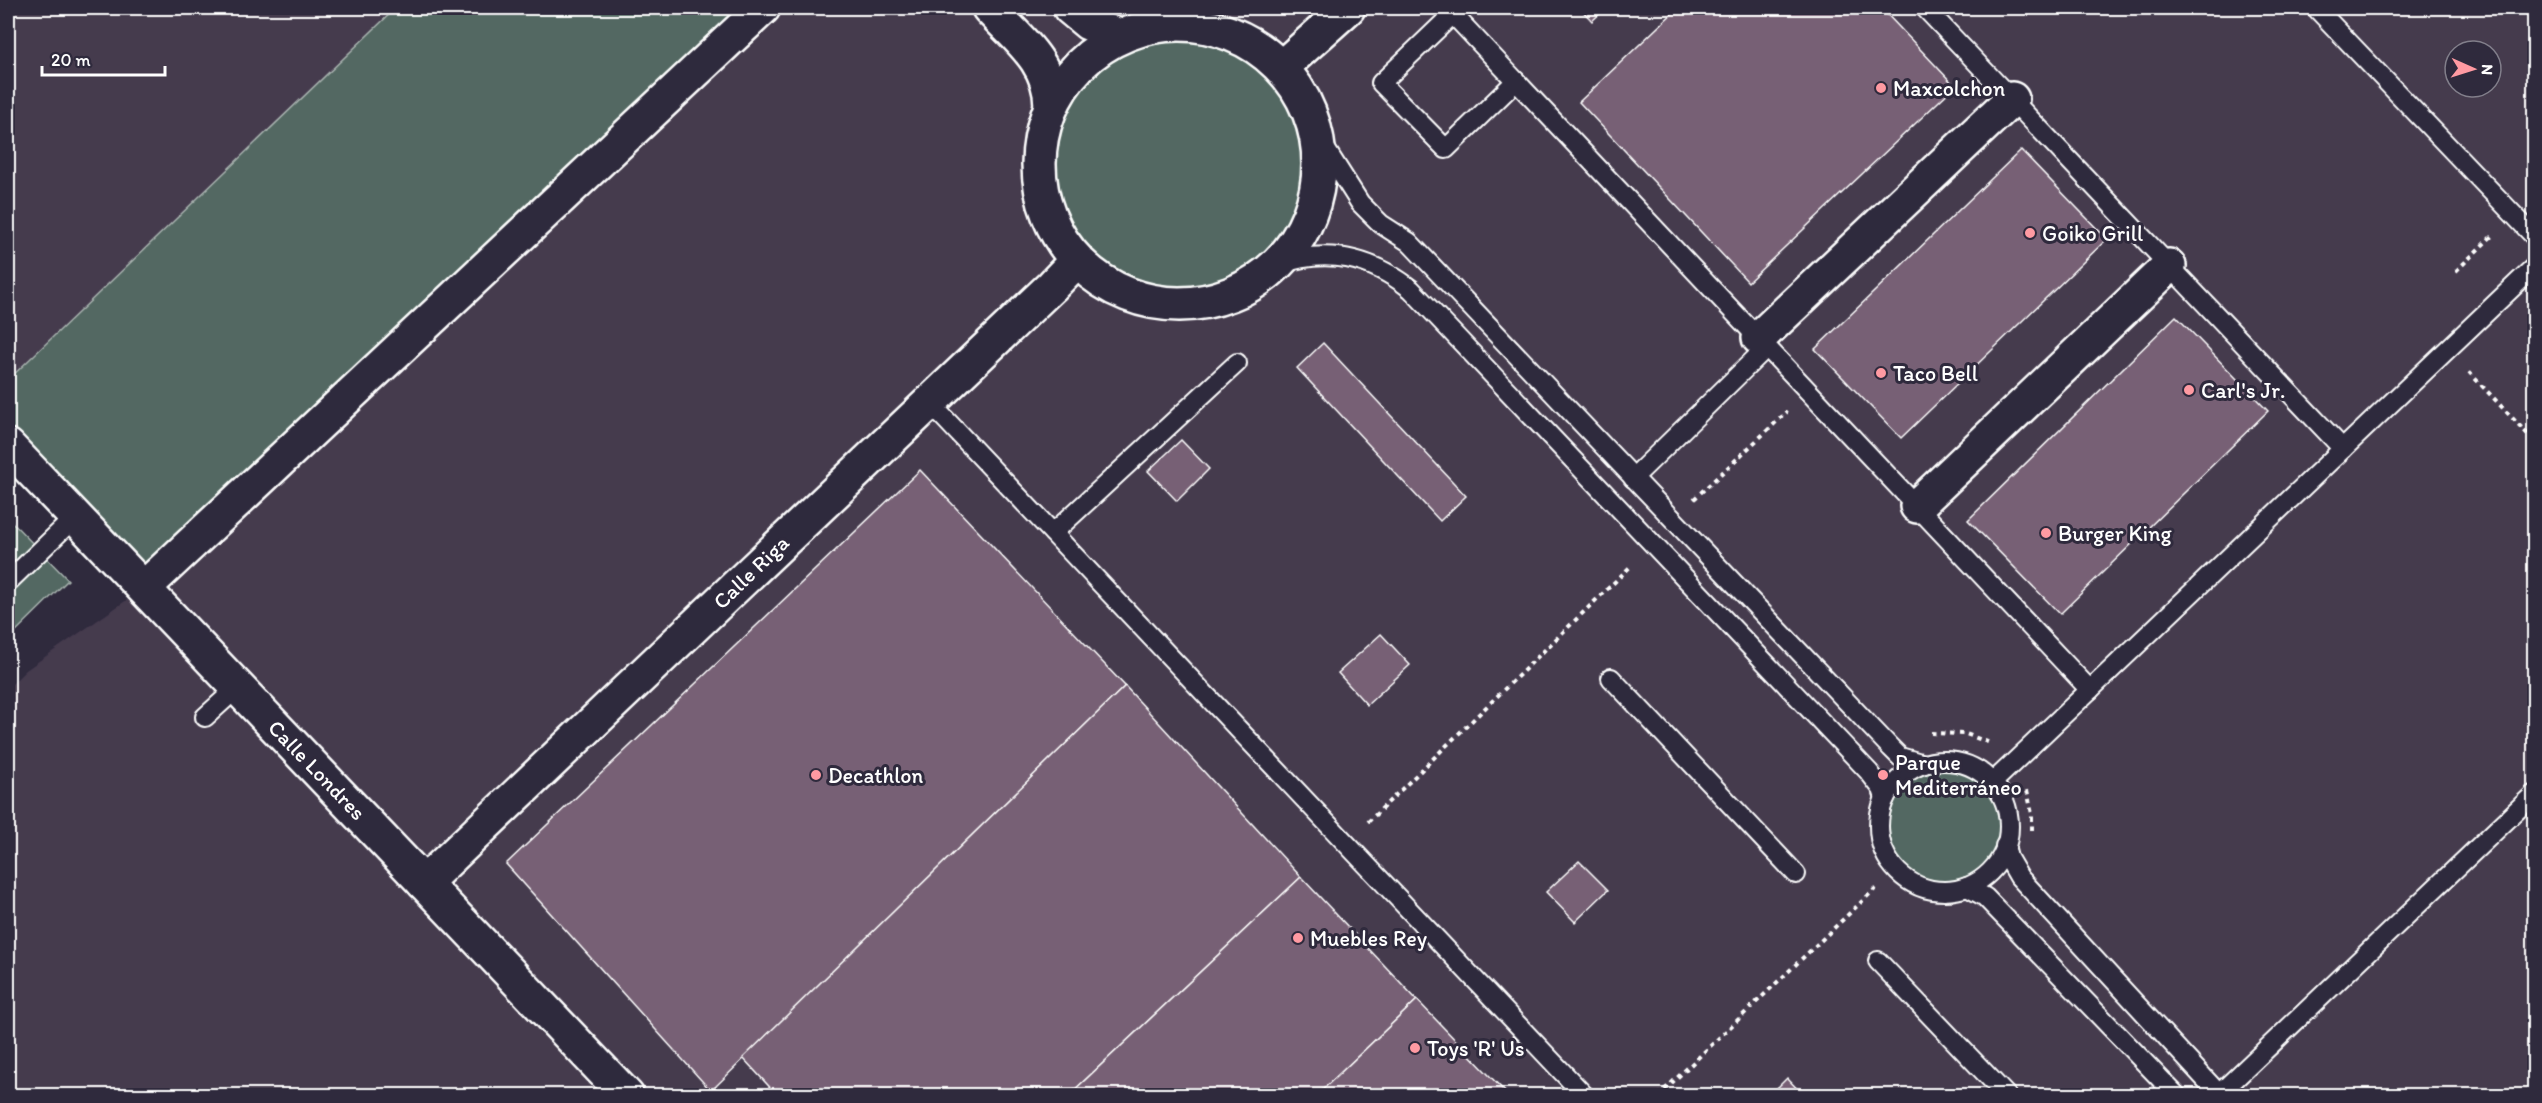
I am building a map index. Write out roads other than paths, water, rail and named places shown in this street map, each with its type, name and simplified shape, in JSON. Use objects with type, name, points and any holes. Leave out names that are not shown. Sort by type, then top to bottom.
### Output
[{"type":"street","points":[[144,588],[762,8]]},
{"type":"street","points":[[989,8],[1038,60],[1047,74],[1051,106]]},
{"type":"street","points":[[1070,8],[1088,23],[1119,36]]},
{"type":"street","points":[[1282,67],[1348,8]]},
{"type":"street","points":[[1200,24],[1223,30],[1244,39],[1282,67],[1308,108],[1316,134],[1319,160],[1318,187],[1310,214],[1299,238],[1277,264],[1240,291],[1217,300],[1192,305],[1141,300],[1117,291],[1095,277],[1076,261],[1054,227],[1042,197],[1039,172],[1039,148],[1044,124],[1051,106],[1077,67],[1091,54],[1119,36],[1154,25],[1200,24]]},
{"type":"street","points":[[1763,343],[2012,99]]},
{"type":"street","name":"Calle Riga","points":[[424,883],[930,403],[1076,261]]},
{"type":"street","points":[[1917,506],[2169,266]]},
{"type":"street","name":"Calle Londres","points":[[8,446],[627,1095]]},
{"type":"lane","points":[[1925,8],[2343,449]]},
{"type":"lane","points":[[2316,8],[2535,236]]},
{"type":"lane","points":[[1516,81],[1446,149],[1381,83],[1450,11],[1917,506],[2090,690]]},
{"type":"lane","points":[[1316,134],[1370,215],[1409,242],[1900,757],[1924,764]]},
{"type":"lane","points":[[1277,264],[1296,258],[1319,255],[1341,256],[1388,274],[1411,289],[1869,772],[1877,781],[1885,798]]},
{"type":"lane","points":[[1992,783],[2535,267]]},
{"type":"lane","points":[[1633,478],[1763,343]]},
{"type":"lane","points":[[1053,532],[1237,363]]},
{"type":"lane","points":[[930,403],[1585,1095]]},
{"type":"lane","points":[[8,582],[75,517]]},
{"type":"lane","points":[[1611,678],[1796,874]]},
{"type":"lane","points":[[205,717],[238,687]]},
{"type":"lane","points":[[1942,762],[1961,764],[1978,771],[1992,783],[2002,797],[2007,813],[2008,829],[2005,846],[1992,869],[1967,887],[1943,892],[1927,889],[1912,883],[1897,872],[1886,855],[1880,837],[1880,817],[1885,798],[1895,783],[1908,772],[1924,764],[1942,762]]},
{"type":"lane","points":[[2005,846],[2008,858],[2019,877],[2218,1095],[2535,794]]},
{"type":"lane","points":[[1967,887],[1985,897],[2177,1095]]},
{"type":"lane","points":[[1878,961],[2007,1095]]},
{"type":"place","name":"Maxcolchon","points":[[1881,88]]},
{"type":"place","name":"Goiko Grill","points":[[2030,233]]},
{"type":"place","name":"Taco Bell","points":[[1881,373]]},
{"type":"place","name":"Carl's Jr.","points":[[2189,390]]},
{"type":"place","name":"Burger King","points":[[2046,533]]},
{"type":"place","name":"Decathlon","points":[[816,775]]},
{"type":"place","name":"Parque Mediterráneo","points":[[1883,775]]},
{"type":"place","name":"Muebles Rey","points":[[1298,938]]},
{"type":"place","name":"Toys 'R' Us","points":[[1415,1048]]}]
